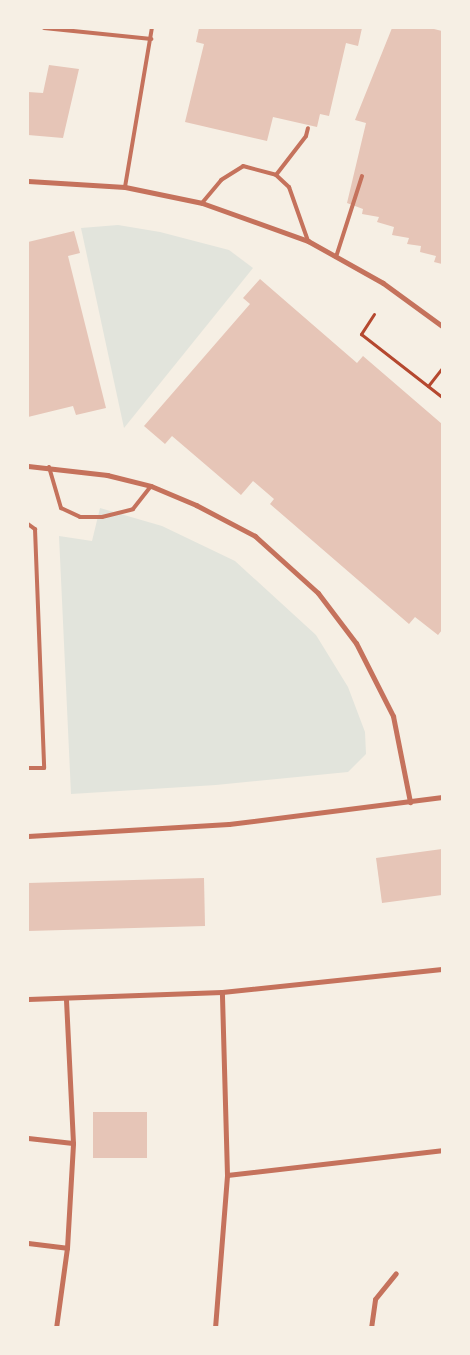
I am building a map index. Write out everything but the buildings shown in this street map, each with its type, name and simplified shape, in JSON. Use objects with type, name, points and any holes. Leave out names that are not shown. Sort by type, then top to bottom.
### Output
[{"type":"street","points":[[28,181],[125,187],[202,203],[308,241],[383,282],[442,326]]},
{"type":"street","points":[[28,466],[107,475],[151,486],[255,536],[318,593],[356,643],[393,716],[410,802]]},
{"type":"street","points":[[28,836],[228,824],[442,797]]},
{"type":"street","points":[[28,999],[222,992],[442,969]]},
{"type":"street","points":[[214,1328],[226,1175],[222,992]]},
{"type":"street","points":[[56,1328],[67,1248],[73,1143],[66,999]]},
{"type":"street","points":[[28,1138],[73,1143]]},
{"type":"street","points":[[226,1175],[442,1150]]},
{"type":"street","points":[[28,1243],[67,1248]]},
{"type":"street","points":[[372,1328],[375,1299],[396,1273]]},
{"type":"lane","points":[[44,28],[150,39]]},
{"type":"lane","points":[[110,28],[112,34]]},
{"type":"lane","points":[[125,187],[152,28]]},
{"type":"lane","points":[[276,175],[306,136],[308,128]]},
{"type":"lane","points":[[202,203],[221,180],[243,166],[276,175],[289,187],[308,241]]},
{"type":"lane","points":[[336,257],[362,176]]},
{"type":"lane","points":[[49,468],[61,508],[80,516],[102,517],[133,509],[151,486]]},
{"type":"lane","points":[[28,524],[35,529],[44,768],[28,768]]},
{"type":"path","points":[[374,314],[361,334],[442,397]]},
{"type":"path","points":[[428,386],[442,368]]},
{"type":"shaded area","points":[[118,225],[160,232],[229,250],[253,268],[124,428],[81,228]]},
{"type":"shaded area","points":[[100,508],[162,526],[235,561],[316,635],[348,687],[365,732],[366,754],[348,772],[216,785],[71,794],[59,536],[92,541]]}]
